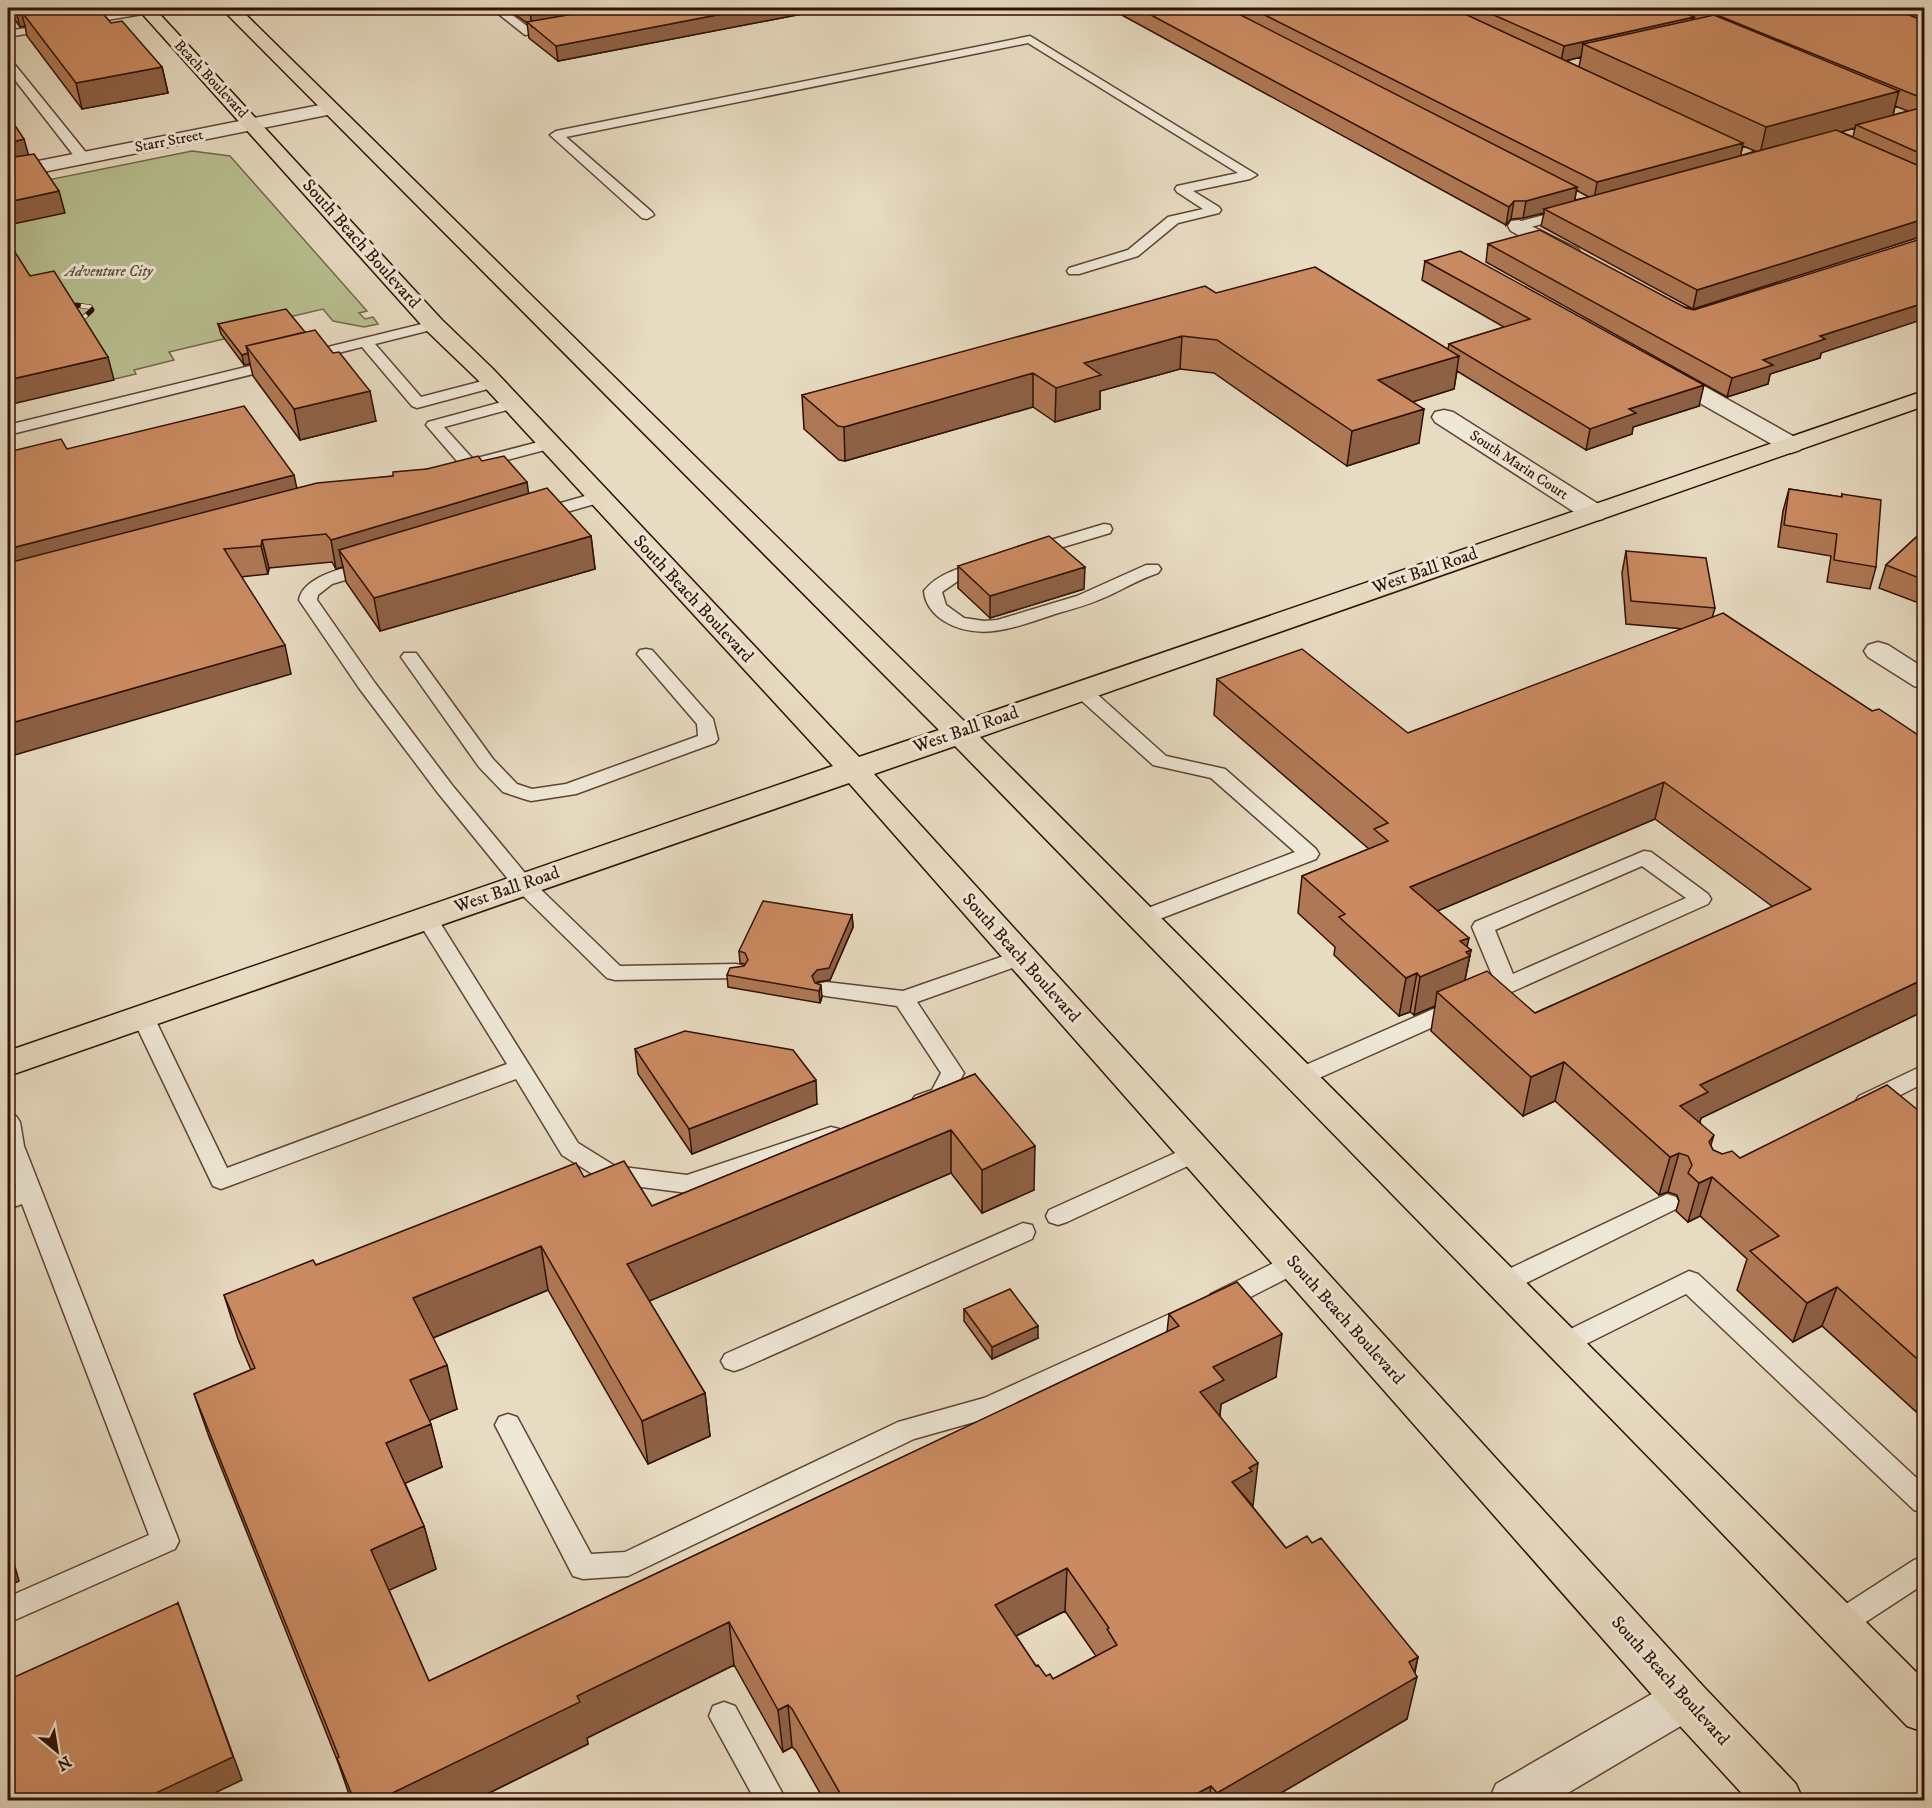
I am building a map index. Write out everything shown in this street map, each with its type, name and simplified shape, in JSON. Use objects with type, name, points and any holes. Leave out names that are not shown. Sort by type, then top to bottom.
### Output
[{"type":"main road","points":[[229,8],[330,110],[626,399],[959,733],[1924,1711]]},
{"type":"main road","name":"Beach Boulevard","points":[[146,9],[252,124]]},
{"type":"main road","name":"South Beach Boulevard","points":[[252,124],[434,325],[494,383],[853,770],[1685,1699],[1779,1800]]},
{"type":"main road","name":"West Ball Road","points":[[8,1064],[1924,399]]},
{"type":"street","name":"Starr Street","points":[[8,173],[330,110]]},
{"type":"street","points":[[1519,226],[1590,265]]},
{"type":"street","points":[[1642,361],[1791,445]]},
{"type":"street","name":"South Marin Court","points":[[1444,417],[1594,513]]},
{"type":"street","points":[[1878,651],[1924,680]]},
{"type":"street","points":[[1513,1800],[1685,1699]]},
{"type":"lane","points":[[497,8],[529,33],[562,26]]},
{"type":"lane","points":[[8,34],[146,9]]},
{"type":"lane","points":[[647,215],[555,135],[1030,39],[1250,175],[1182,189],[1214,210],[1173,220],[1133,253],[1074,271]]},
{"type":"lane","points":[[8,64],[83,158]]},
{"type":"lane","points":[[1519,226],[1582,209]]},
{"type":"lane","points":[[8,430],[434,325]]},
{"type":"lane","points":[[366,342],[417,403],[494,383]]},
{"type":"lane","points":[[469,465],[434,425],[513,405]]},
{"type":"lane","points":[[446,471],[550,444]]},
{"type":"lane","points":[[520,521],[599,497]]},
{"type":"lane","points":[[1017,556],[1104,529]]},
{"type":"lane","points":[[394,559],[326,580],[309,593],[308,600],[360,672],[366,684],[445,789],[523,884],[615,973],[736,971]]},
{"type":"lane","points":[[996,563],[941,583],[933,591],[933,600],[951,619],[966,625],[1004,625],[1094,596],[1130,576],[1152,569]]},
{"type":"lane","points":[[411,657],[486,763],[510,788],[531,795],[569,790],[708,739],[706,723],[646,654]]},
{"type":"lane","points":[[1081,690],[1160,761],[1218,773],[1309,854],[1142,918]]},
{"type":"lane","points":[[1300,1077],[1701,899],[1644,857],[1483,927],[1507,985]]},
{"type":"lane","points":[[427,918],[570,1149],[610,1174],[688,1184],[854,1127]]},
{"type":"lane","points":[[825,989],[904,999],[1020,957]]},
{"type":"lane","points":[[897,1112],[940,1096],[953,1073],[904,999]]},
{"type":"lane","points":[[143,1017],[221,1180],[521,1068]]},
{"type":"lane","points":[[1850,1111],[1924,1073]]},
{"type":"lane","points":[[8,1122],[19,1195],[165,1541],[8,1610]]},
{"type":"lane","points":[[1058,1216],[1195,1153]]},
{"type":"lane","points":[[1503,1283],[1667,1203]]},
{"type":"lane","points":[[734,1361],[1023,1232]]},
{"type":"lane","points":[[508,1425],[584,1567],[628,1564],[907,1430],[990,1407],[1202,1309],[1294,1263]]},
{"type":"lane","points":[[1563,1344],[1689,1281],[1924,1502]]},
{"type":"lane","points":[[1839,1624],[1924,1569]]},
{"type":"lane","points":[[724,1716],[771,1800]]},
{"type":"green space","name":"Adventure City","points":[[192,151],[230,156],[367,311],[359,313],[365,319],[373,317],[378,324],[364,327],[333,321],[323,309],[285,318],[232,337],[169,352],[174,360],[134,370],[136,374],[8,404],[8,188]]},
{"type":"building","points":[[41,8],[98,8],[111,23],[122,21],[162,67],[76,83],[21,11]]},
{"type":"building","points":[[525,8],[550,8],[530,11]]},
{"type":"building","points":[[608,8],[753,8],[556,46],[527,22]]},
{"type":"building","points":[[1138,8],[1227,8],[1577,187],[1526,201],[1514,201],[1509,207]]},
{"type":"building","points":[[1251,8],[1452,8],[1743,143],[1597,182]]},
{"type":"building","points":[[1478,8],[1673,8],[1694,17],[1564,46]]},
{"type":"building","points":[[1700,8],[1892,8],[1924,21],[1924,97],[1917,96]]},
{"type":"building","points":[[1714,15],[1899,91],[1766,127],[1583,44]]},
{"type":"building","points":[[1924,107],[1924,155],[1856,125]]},
{"type":"building","points":[[8,115],[24,139],[8,143]]},
{"type":"building","points":[[1836,130],[1924,168],[1924,219],[1697,290],[1544,209]]},
{"type":"building","points":[[34,154],[59,191],[8,202],[8,158]]},
{"type":"building","points":[[1540,230],[1686,308],[1694,310],[1924,238],[1924,303],[1820,336],[1825,339],[1763,360],[1773,365],[1732,378],[1488,244]]},
{"type":"building","points":[[8,241],[30,276],[54,271],[108,357],[8,380]]},
{"type":"building","points":[[1460,251],[1704,385],[1629,409],[1636,413],[1590,429],[1449,344],[1530,319],[1425,261]]},
{"type":"building","points":[[1315,267],[1459,356],[1378,380],[1424,409],[1352,431],[1217,340],[1182,336],[1084,363],[1101,375],[1056,388],[1033,373],[844,427],[838,426],[802,395],[1205,286],[1216,293]]},
{"type":"building","points":[[286,309],[305,332],[246,346],[248,353],[242,355],[218,324]]},
{"type":"building","points":[[315,330],[333,353],[339,352],[370,391],[294,409],[246,346]]},
{"type":"building","points":[[244,406],[294,475],[8,549],[8,452],[61,439],[67,449]]},
{"type":"building","points":[[478,456],[482,461],[504,456],[527,482],[331,540],[326,534],[262,540],[261,546],[224,549],[285,645],[8,724],[8,563],[317,483],[393,476],[393,472],[427,469]]},
{"type":"building","points":[[547,488],[591,536],[374,598],[339,550]]},
{"type":"building","points":[[1789,489],[1881,500],[1876,567],[1834,560],[1837,534],[1784,525]]},
{"type":"building","points":[[1924,530],[1924,580],[1886,565]]},
{"type":"building","points":[[1049,536],[1085,567],[990,596],[958,566]]},
{"type":"building","points":[[1626,551],[1706,558],[1715,608],[1631,601]]},
{"type":"building","points":[[1723,613],[1872,711],[1879,709],[1924,739],[1924,979],[1700,1085],[1708,1092],[1680,1106],[1714,1135],[1709,1142],[1713,1150],[1722,1154],[1732,1151],[1740,1158],[1887,1085],[1924,1115],[1924,1365],[1837,1287],[1807,1303],[1750,1251],[1779,1236],[1712,1177],[1699,1183],[1688,1173],[1692,1165],[1688,1156],[1679,1153],[1670,1157],[1564,1062],[1531,1077],[1437,992],[1487,971],[1535,1013],[1811,889],[1664,782],[1410,887],[1469,938],[1460,941],[1471,950],[1466,952],[1470,956],[1420,977],[1417,973],[1406,978],[1339,917],[1345,914],[1302,876],[1388,841],[1374,829],[1388,823],[1217,679],[1302,649],[1408,733]]},
{"type":"building","points":[[763,901],[852,915],[829,968],[817,970],[812,976],[815,983],[821,985],[819,991],[727,975],[730,968],[744,966],[748,960],[745,953],[739,951]]},
{"type":"building","points":[[685,1031],[793,1050],[816,1080],[689,1129],[635,1049]]},
{"type":"building","points":[[975,1074],[1035,1146],[982,1170],[951,1130],[627,1264],[705,1393],[642,1421],[541,1246],[413,1298],[447,1365],[410,1380],[431,1424],[386,1443],[424,1526],[371,1550],[429,1681],[1179,1326],[1169,1314],[1237,1282],[1282,1334],[1213,1367],[1224,1380],[1200,1392],[1258,1463],[1249,1468],[1252,1471],[1232,1482],[1286,1548],[1307,1536],[1312,1543],[1321,1538],[1418,1657],[1409,1662],[1417,1677],[1217,1793],[1211,1786],[1185,1800],[831,1800],[841,1795],[792,1709],[788,1705],[778,1710],[729,1622],[577,1696],[580,1702],[378,1800],[354,1800],[337,1758],[339,1757],[194,1394],[255,1368],[224,1295],[313,1260],[316,1265],[576,1163],[584,1177],[624,1161],[652,1206]],"holes":[[[1067,1568],[1109,1628],[1107,1629],[1117,1645],[1053,1679],[1050,1674],[1046,1676],[1038,1665],[1036,1666],[995,1605]]]},
{"type":"building","points":[[1010,1289],[1038,1326],[992,1347],[964,1309]]},
{"type":"building","points":[[178,1603],[233,1757],[141,1800],[8,1800],[8,1680]]},
{"type":"railway","points":[[62,311],[76,305],[90,307],[92,310],[76,324],[79,329]]}]
